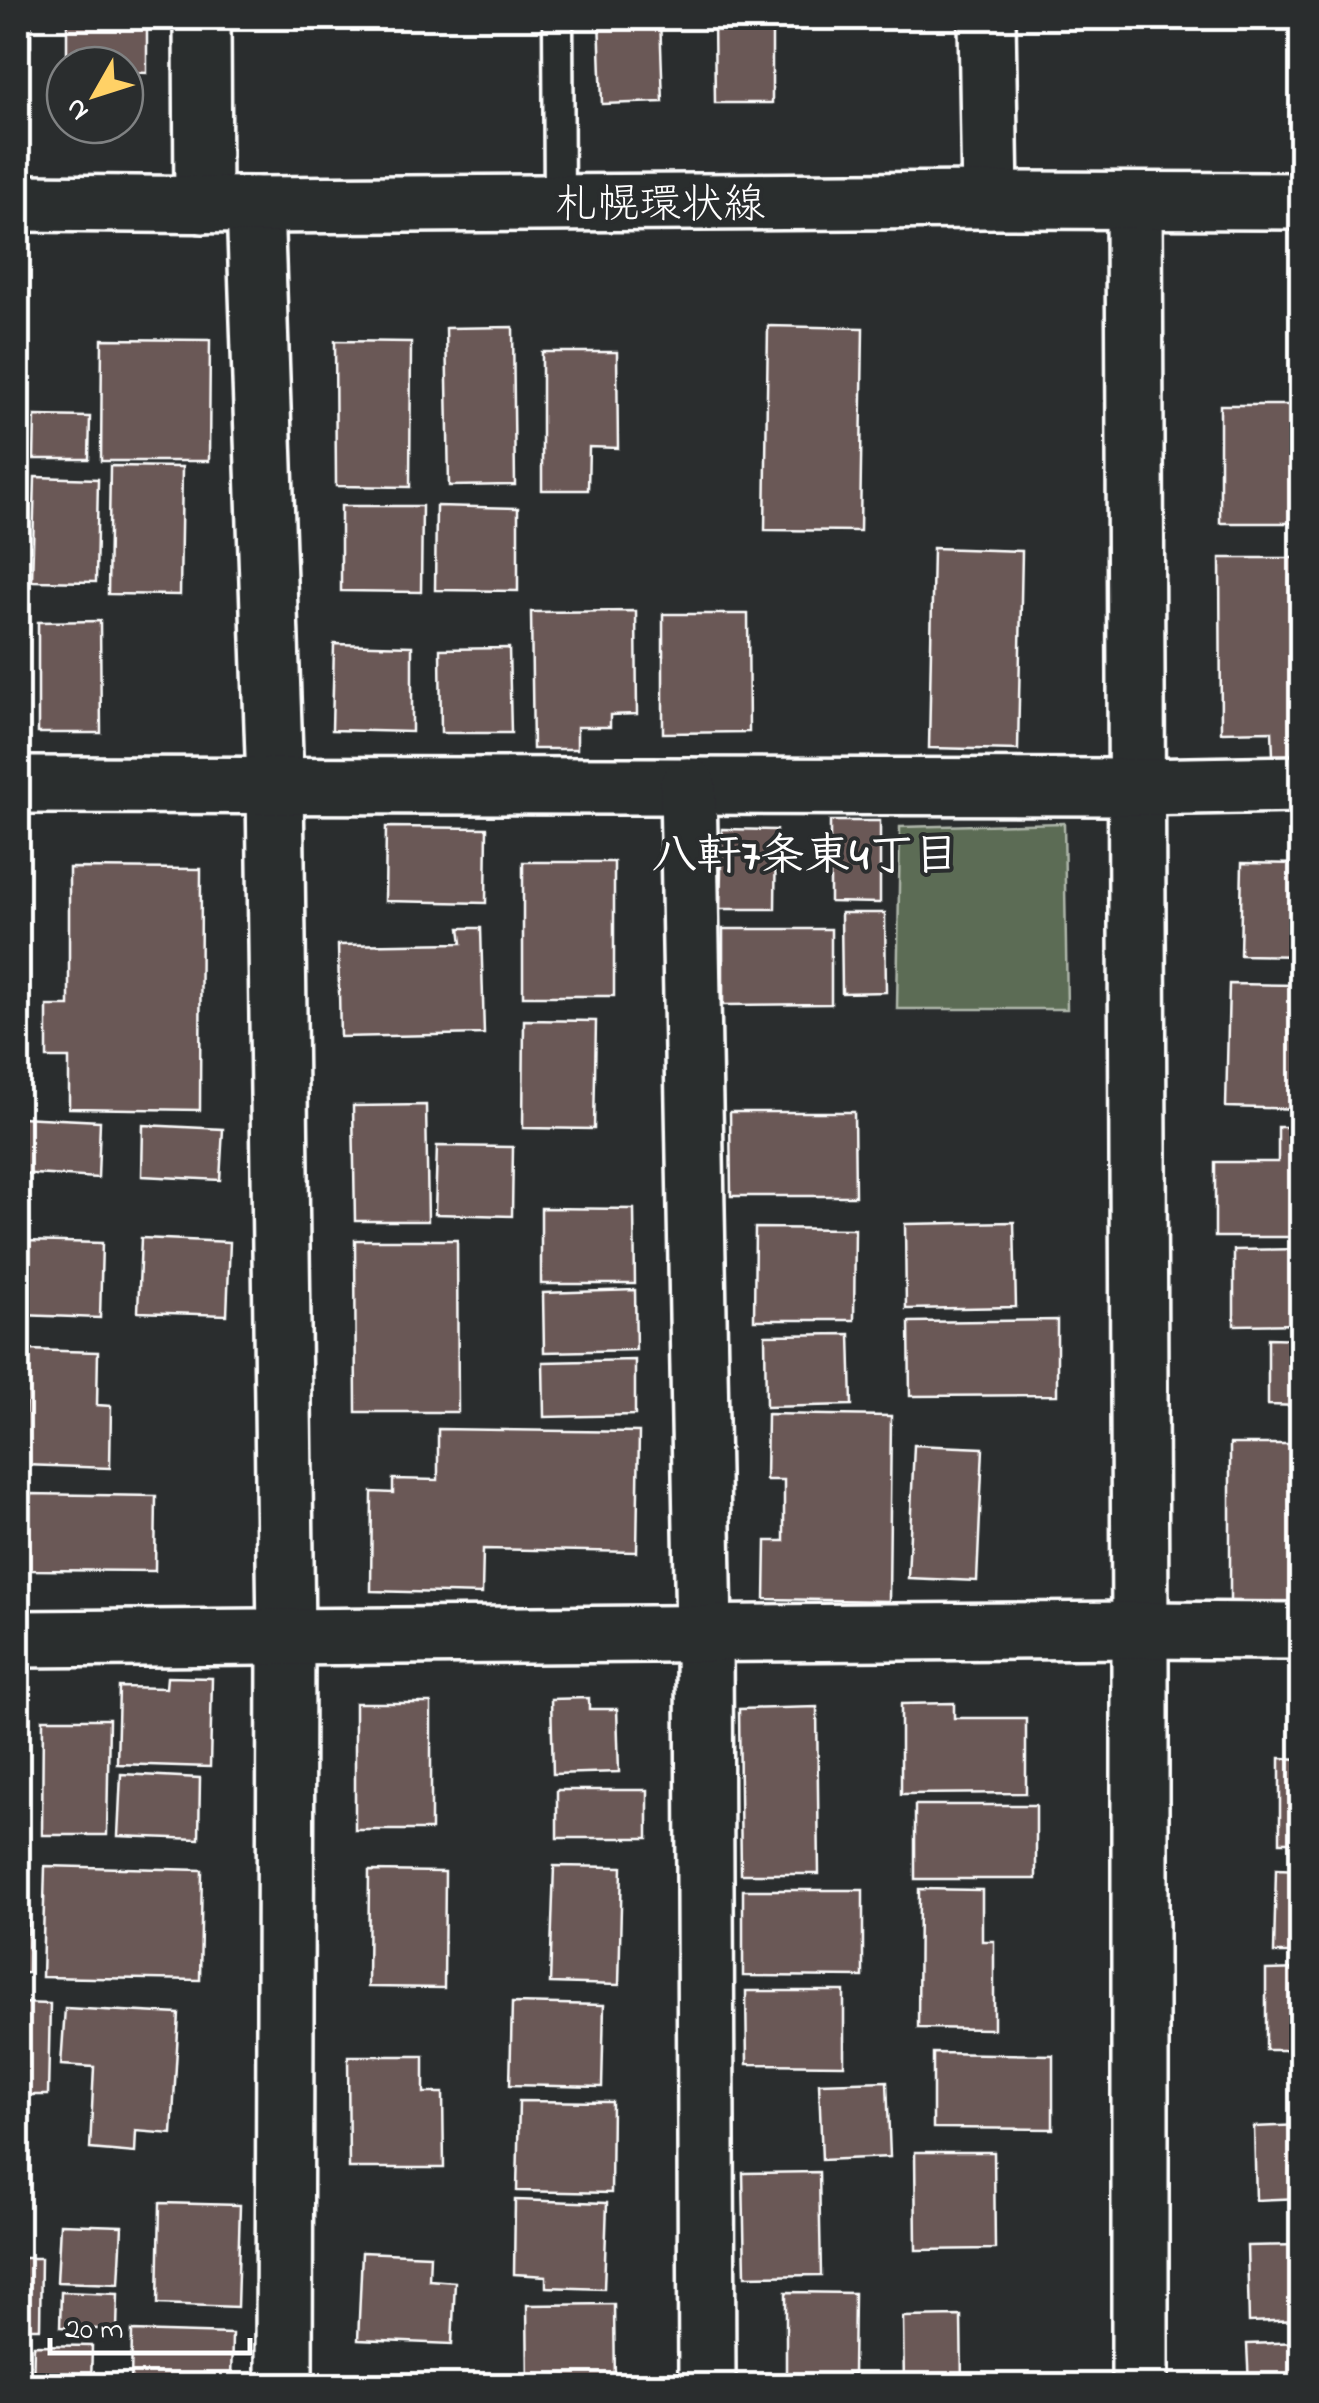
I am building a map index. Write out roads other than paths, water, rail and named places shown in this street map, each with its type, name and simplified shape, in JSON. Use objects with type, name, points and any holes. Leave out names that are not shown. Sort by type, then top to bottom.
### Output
[{"type":"street","points":[[202,18],[229,205],[275,784],[286,1636],[284,2386]]},
{"type":"street","points":[[987,18],[990,200]]},
{"type":"street","name":"札幌環状線","points":[[18,204],[1302,201]]},
{"type":"street","points":[[1134,202],[1140,2386]]},
{"type":"street","points":[[18,785],[1302,784]]},
{"type":"street","points":[[688,786],[704,1633],[707,2386]]},
{"type":"street","points":[[18,1640],[1302,1631]]},
{"type":"lane","points":[[558,18],[559,203]]},
{"type":"district","name":"八軒7条東4丁目","points":[[805,853]]}]
